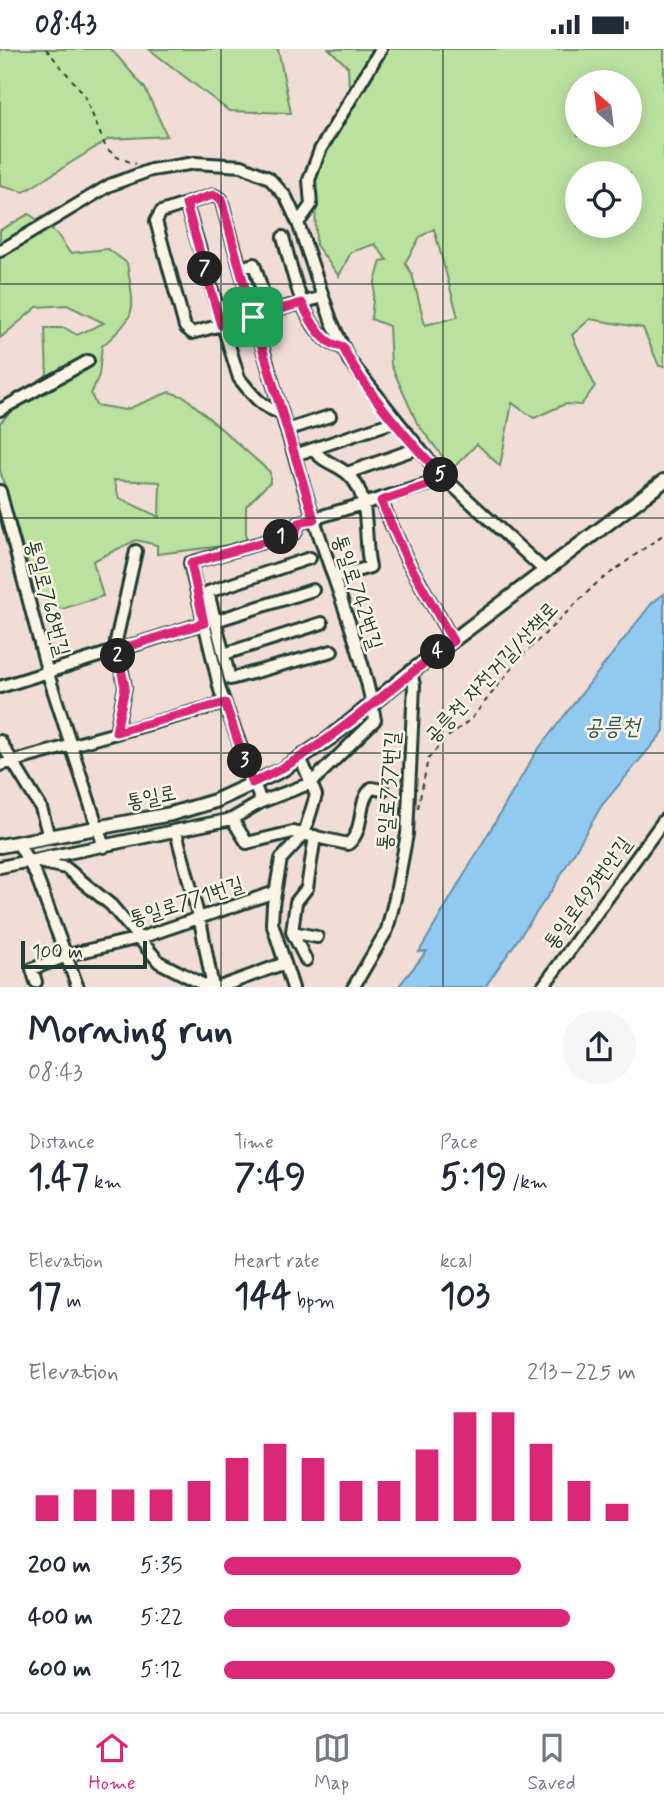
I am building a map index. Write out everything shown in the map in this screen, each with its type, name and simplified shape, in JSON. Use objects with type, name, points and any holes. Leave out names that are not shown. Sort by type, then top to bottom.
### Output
[{"type":"main road","name":"통일로","points":[[0,845],[171,814],[215,801],[282,770],[330,738],[411,671],[664,481]]},
{"type":"street","points":[[298,223],[311,205],[309,180],[320,150],[381,49]]},
{"type":"street","points":[[0,251],[110,185],[151,170],[195,163],[242,166],[269,178],[286,197],[298,223],[323,297],[349,360],[418,448],[446,479],[545,571]]},
{"type":"street","name":"통일로742번길","points":[[253,317],[192,333],[185,327],[156,222],[161,212],[213,195],[221,199],[253,317],[372,703]]},
{"type":"street","points":[[186,204],[239,379],[253,397],[271,411],[282,413]]},
{"type":"street","points":[[283,237],[302,303],[326,340],[335,346],[343,347]]},
{"type":"street","points":[[240,268],[254,264],[263,293]]},
{"type":"street","points":[[253,317],[323,297]]},
{"type":"street","points":[[0,410],[88,361]]},
{"type":"street","points":[[287,430],[330,416]]},
{"type":"street","points":[[295,455],[396,421]]},
{"type":"street","points":[[347,473],[418,448]]},
{"type":"street","points":[[313,449],[320,459],[347,473],[363,506],[365,548],[370,567],[335,577]]},
{"type":"street","points":[[332,651],[230,679],[224,654],[210,622],[191,563],[295,533],[299,523],[381,501],[446,479]]},
{"type":"street","name":"통일로768번길","points":[[0,491],[48,674],[104,847]]},
{"type":"street","points":[[381,501],[407,560],[453,641]]},
{"type":"street","points":[[116,732],[125,687],[116,641],[136,551]]},
{"type":"street","points":[[261,802],[252,783],[217,677],[208,592],[310,558]]},
{"type":"street","name":"통일로768번길","points":[[0,687],[313,590]]},
{"type":"street","points":[[224,654],[322,623]]},
{"type":"street","name":"통일로737번길","points":[[354,987],[387,930],[407,834],[415,685],[411,671]]},
{"type":"street","points":[[217,677],[229,674]]},
{"type":"street","points":[[5,764],[225,703]]},
{"type":"street","name":"통일로","points":[[0,867],[27,859],[104,847],[232,819],[261,802],[311,783],[375,720],[372,703]]},
{"type":"street","points":[[0,741],[5,764],[41,808],[49,837]]},
{"type":"street","points":[[300,757],[316,795],[310,834],[307,888],[296,902],[292,932],[306,960]]},
{"type":"street","points":[[232,819],[247,843],[293,832],[348,844],[356,838],[366,793],[372,788],[383,790]]},
{"type":"street","name":"통일로493번안길","points":[[543,987],[664,820]]},
{"type":"street","points":[[176,832],[199,919],[213,987]]},
{"type":"street","points":[[293,987],[272,923],[275,893],[281,859],[310,834]]},
{"type":"street","points":[[18,842],[68,955],[78,987]]},
{"type":"street","name":"통일로","points":[[27,859],[66,868],[111,905],[159,962],[211,987]]},
{"type":"street","name":"통일로771번길","points":[[36,982],[32,969],[68,955],[138,938],[275,893]]},
{"type":"street","points":[[292,932],[317,937]]},
{"type":"street","points":[[216,987],[285,963]]},
{"type":"path","points":[[46,49],[84,94],[106,148],[117,157],[151,170]]},
{"type":"path","name":"공릉천 자전거길/산책로","points":[[417,812],[428,759],[444,740],[472,717],[520,658],[597,583],[664,534]]},
{"type":"green space","points":[[0,49],[111,49],[145,88],[167,136],[109,139],[24,192],[0,186]]},
{"type":"green space","points":[[149,49],[278,49],[291,113],[229,111]]},
{"type":"green space","points":[[329,49],[664,49],[664,366],[659,366],[643,328],[590,319],[572,335],[595,386],[581,405],[565,404],[534,418],[512,403],[500,466],[477,444],[452,469],[417,423],[391,365],[389,326],[371,319],[375,282],[381,261],[387,260],[375,244],[351,252],[339,276],[316,245],[315,184],[333,132],[350,109],[348,67]],"holes":[[[434,229],[458,317],[425,325],[412,274],[405,263],[420,237]]]},
{"type":"green space","points":[[29,214],[57,234],[70,253],[108,249],[127,263],[131,310],[123,326],[102,346],[99,375],[91,394],[96,405],[125,410],[169,392],[185,397],[270,472],[270,482],[246,506],[246,543],[157,554],[157,545],[136,540],[93,561],[103,596],[62,609],[36,592],[0,470],[0,423],[47,374],[45,328],[65,328],[77,335],[104,323],[67,305],[37,307],[0,338],[0,230]],"holes":[[[114,480],[160,482],[159,517],[119,498]]]},
{"type":"water","name":"공릉천","points":[[664,594],[664,731],[602,805],[552,890],[485,987],[398,987],[427,951],[419,952],[536,752],[652,603]]},
{"type":"route","points":[[253,317],[221,325],[186,204],[213,195],[221,199],[253,317],[302,303],[307,315],[326,340],[335,346],[343,347],[349,360],[384,407],[446,479],[381,501],[407,560],[453,641],[411,671],[330,738],[282,770],[252,783],[225,703],[116,732],[125,687],[117,650],[204,623],[191,563],[295,533],[299,523],[314,519],[253,317]]}]
